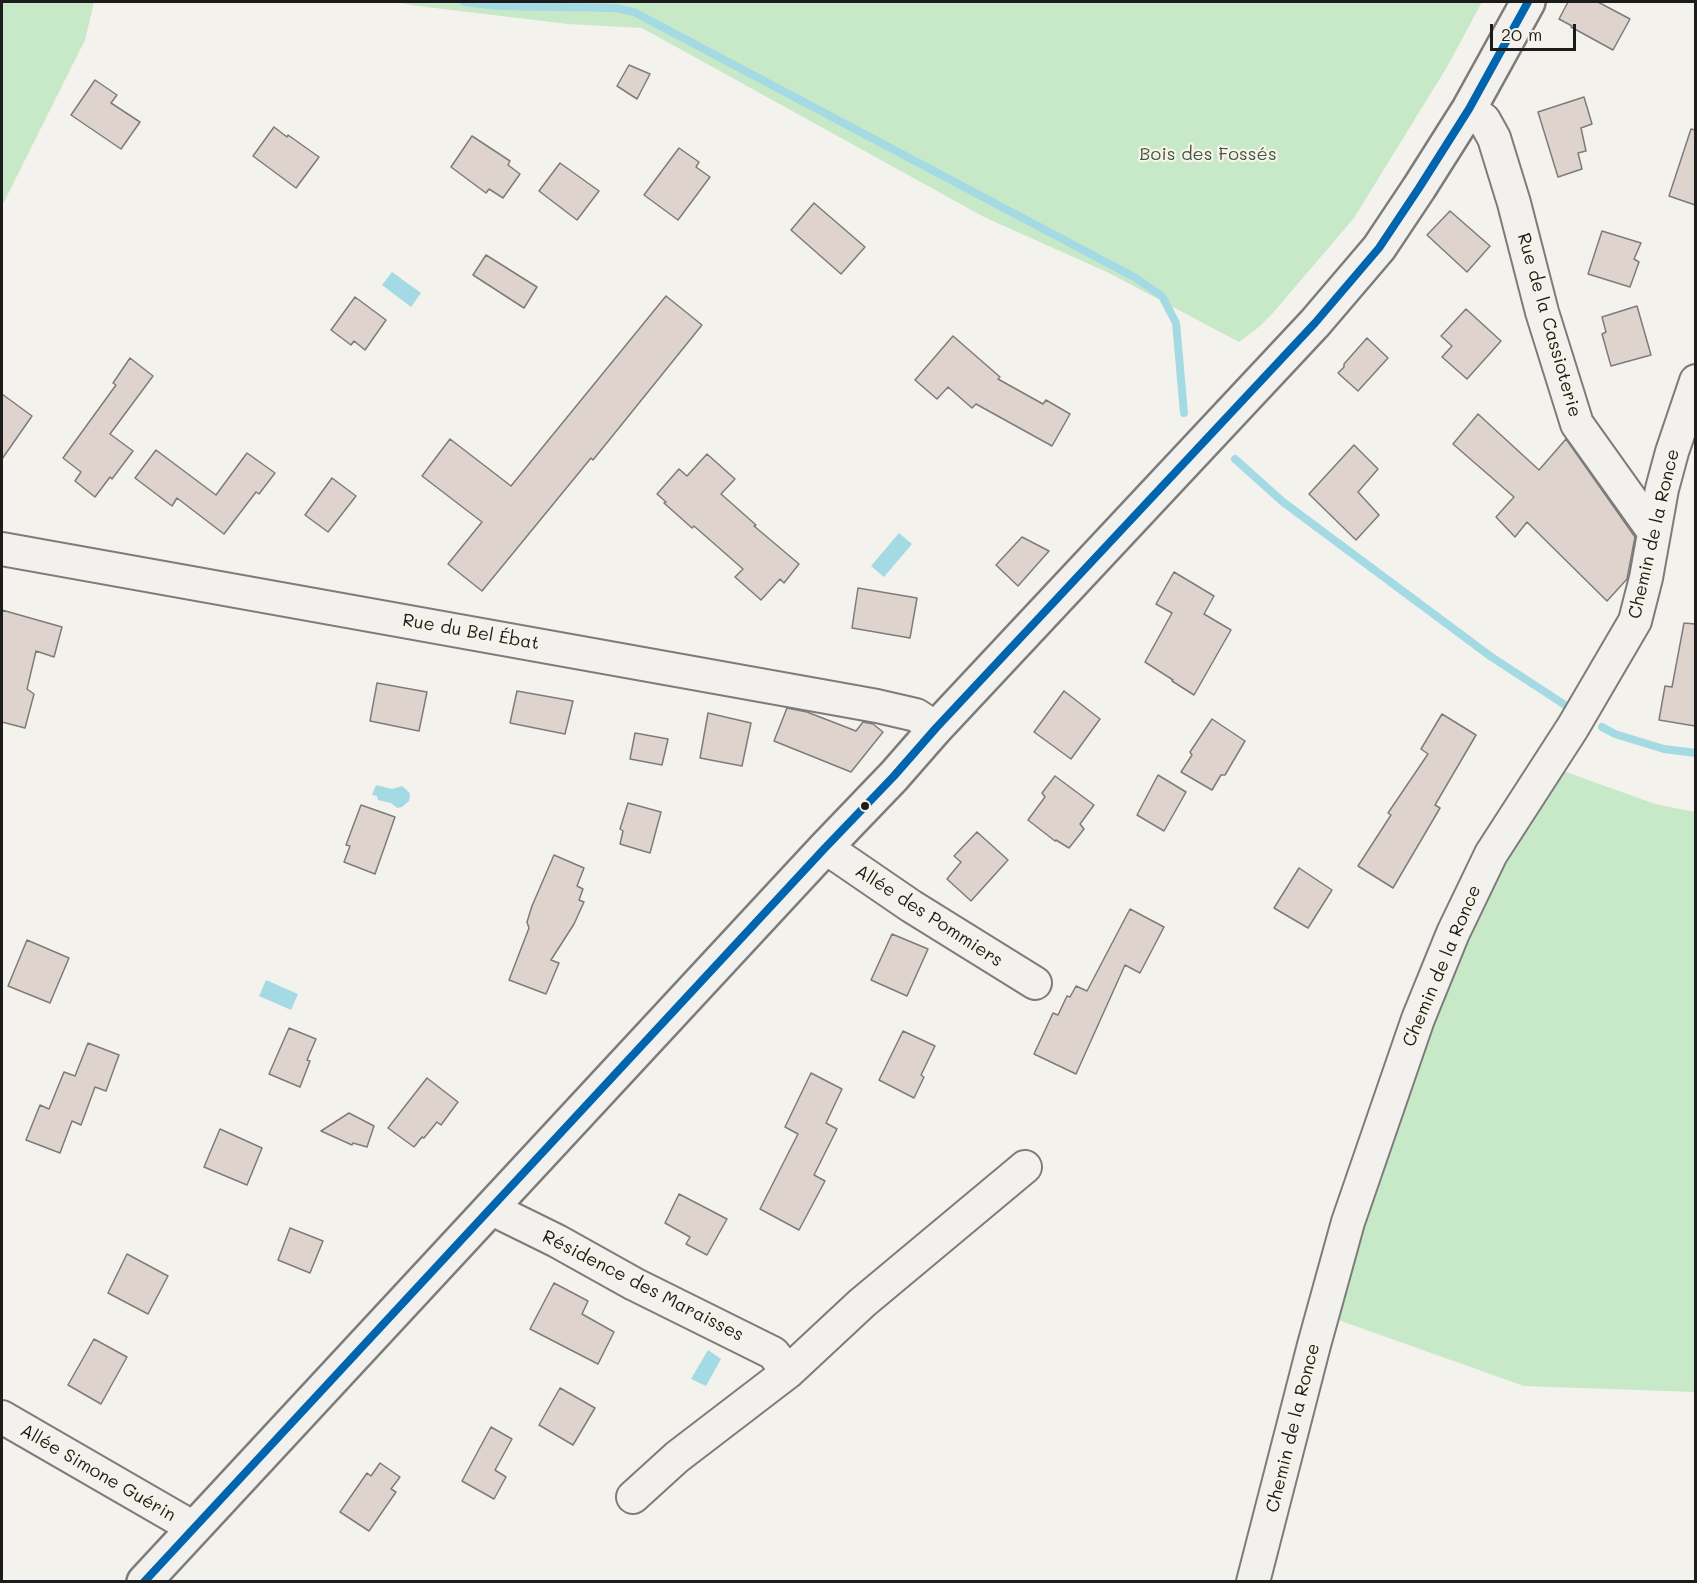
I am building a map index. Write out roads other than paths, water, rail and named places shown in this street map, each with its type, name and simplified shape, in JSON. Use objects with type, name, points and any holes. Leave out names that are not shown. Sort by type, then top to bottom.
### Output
[{"type":"main road","points":[[144,1581],[1315,323],[1378,248],[1469,109],[1528,2]]},
{"type":"street","name":"Rue de la Cassioterie","points":[[1469,109],[1484,120],[1494,138],[1514,203],[1542,312],[1577,424],[1654,532]]},
{"type":"street","name":"Chemin de la Ronce","points":[[1253,1581],[1348,1222],[1418,1019],[1453,933],[1491,854],[1573,727],[1635,621],[1646,579],[1662,489],[1695,381]]},
{"type":"street","name":"Rue du Bel Ébat","points":[[2,549],[877,706],[916,715],[936,728]]},
{"type":"street","name":"Allée des Pommiers","points":[[824,849],[1035,983]]},
{"type":"street","points":[[633,1497],[677,1457],[788,1372],[862,1303],[1025,1167]]},
{"type":"street","name":"Résidence des Maraisses","points":[[492,1209],[557,1241],[634,1284],[773,1353],[788,1372]]},
{"type":"street","name":"Allée Simone Guérin","points":[[2,1417],[194,1528]]},
{"type":"water","points":[[392,272],[421,293],[411,307],[382,285]]},
{"type":"water","points":[[899,533],[912,544],[884,577],[871,566]]},
{"type":"water","points":[[376,785],[392,789],[402,786],[409,792],[409,801],[397,808],[391,803],[378,800],[377,796],[372,795]]},
{"type":"water","points":[[266,980],[298,994],[291,1010],[259,996]]},
{"type":"water","points":[[708,1350],[721,1359],[706,1386],[691,1379]]},
{"type":"waterway","points":[[464,2],[498,6],[616,8],[634,12],[1134,277],[1162,296],[1176,323],[1184,413]]},
{"type":"waterway","points":[[1235,459],[1283,502],[1490,656],[1565,705]]},
{"type":"waterway","points":[[1602,727],[1615,734],[1664,749],[1696,753]]},
{"type":"park label","name":"Bois des Fossés","points":[[1208,154]]}]
